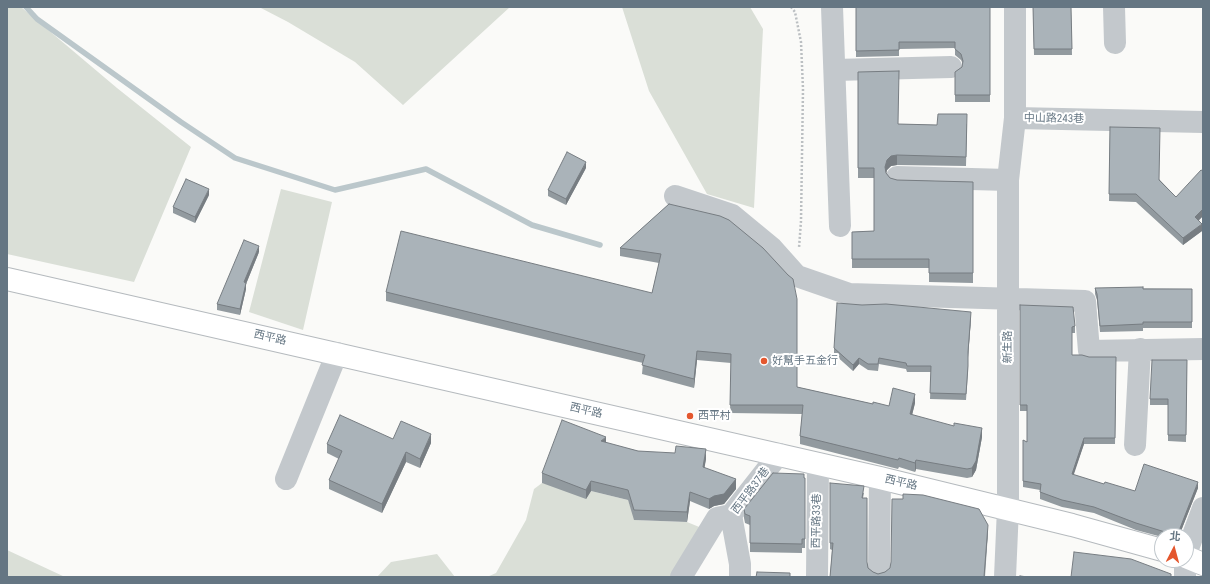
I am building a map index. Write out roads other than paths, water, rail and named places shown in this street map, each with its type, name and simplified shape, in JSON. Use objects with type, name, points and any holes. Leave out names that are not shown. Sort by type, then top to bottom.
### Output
[{"type":"main road","name":"西平路","points":[[7,279],[779,454],[1008,508],[1154,548]]},
{"type":"street","points":[[832,7],[840,226]]},
{"type":"street","name":"中山路243巷","points":[[1014,7],[1015,118],[1203,122]]},
{"type":"street","points":[[1114,7],[1114,43]]},
{"type":"street","points":[[835,70],[951,68]]},
{"type":"street","name":"新生路","points":[[1006,577],[1008,508],[1008,180],[1015,118]]},
{"type":"street","points":[[897,177],[1008,180]]},
{"type":"street","points":[[675,196],[732,215],[772,248],[797,276],[849,294],[1085,301],[1089,351],[1203,349]]},
{"type":"street","points":[[1136,445],[1140,349]]},
{"type":"street","points":[[286,479],[337,354]]},
{"type":"street","name":"西平路37巷","points":[[740,577],[740,564],[731,515],[779,454]]},
{"type":"street","name":"西平路33巷","points":[[817,577],[818,464]]},
{"type":"street","points":[[879,568],[880,478]]},
{"type":"street","points":[[1194,532],[1203,508]]},
{"type":"street","points":[[681,577],[717,518],[731,515]]},
{"type":"waterway","points":[[26,7],[37,19],[181,122],[235,158],[335,190],[426,169],[532,225],[600,245]]},
{"type":"place","name":"好幫手五金行","points":[[764,361]]},
{"type":"place","name":"西平村","points":[[690,416]]}]
